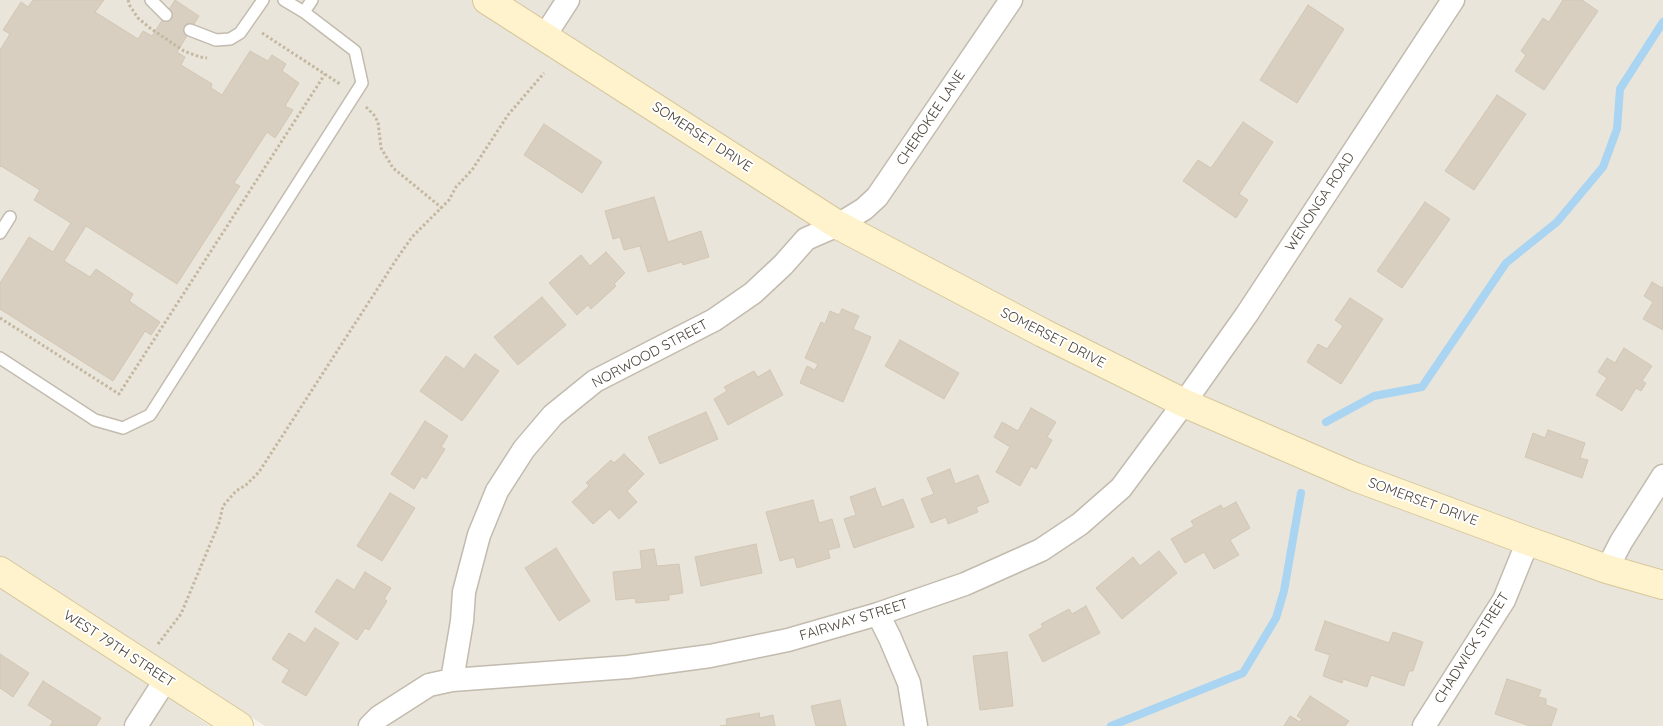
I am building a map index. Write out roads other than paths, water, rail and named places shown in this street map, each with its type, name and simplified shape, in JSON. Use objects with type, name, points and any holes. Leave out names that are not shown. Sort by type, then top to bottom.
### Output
[{"type":"street","name":"SOMERSET DRIVE","points":[[487,0],[838,225],[1043,333],[1184,403],[1355,477],[1528,542],[1607,569],[1663,585]]},
{"type":"street","points":[[544,36],[568,0]]},
{"type":"street","name":"CHEROKEE LANE","points":[[838,225],[864,209],[877,197],[1010,0]]},
{"type":"street","name":"WENONGA ROAD","points":[[1184,403],[1247,314],[1453,0]]},
{"type":"street","name":"NORWOOD STREET","points":[[452,680],[462,621],[464,592],[478,535],[497,491],[524,449],[553,416],[595,381],[714,320],[753,293],[806,240],[838,225]]},
{"type":"street","name":"FAIRWAY STREET","points":[[452,680],[619,668],[710,656],[788,640],[878,614],[965,584],[1041,550],[1080,524],[1121,488],[1184,403]]},
{"type":"street","points":[[1607,569],[1621,542],[1663,476]]},
{"type":"street","name":"CHADWICK STREET","points":[[1424,726],[1504,600],[1528,542]]},
{"type":"street","name":"WEST 79TH STREET","points":[[0,571],[239,726]]},
{"type":"street","points":[[878,614],[909,682],[916,726]]},
{"type":"street","points":[[136,726],[166,679]]},
{"type":"street","points":[[370,726],[379,717],[429,685],[452,680]]},
{"type":"lane","points":[[151,0],[166,15]]},
{"type":"lane","points":[[190,30],[216,40],[230,39],[240,33],[263,0]]},
{"type":"lane","points":[[0,358],[95,420],[123,428],[150,415],[362,83],[355,51],[304,12],[284,0]]},
{"type":"lane","points":[[304,12],[312,0]]},
{"type":"lane","points":[[0,233],[10,217]]},
{"type":"waterway","points":[[1326,422],[1374,396],[1422,387],[1506,263],[1557,222],[1603,167],[1617,129],[1620,89],[1663,22]]},
{"type":"waterway","points":[[1111,726],[1243,673],[1276,618],[1284,591],[1301,493]]}]
